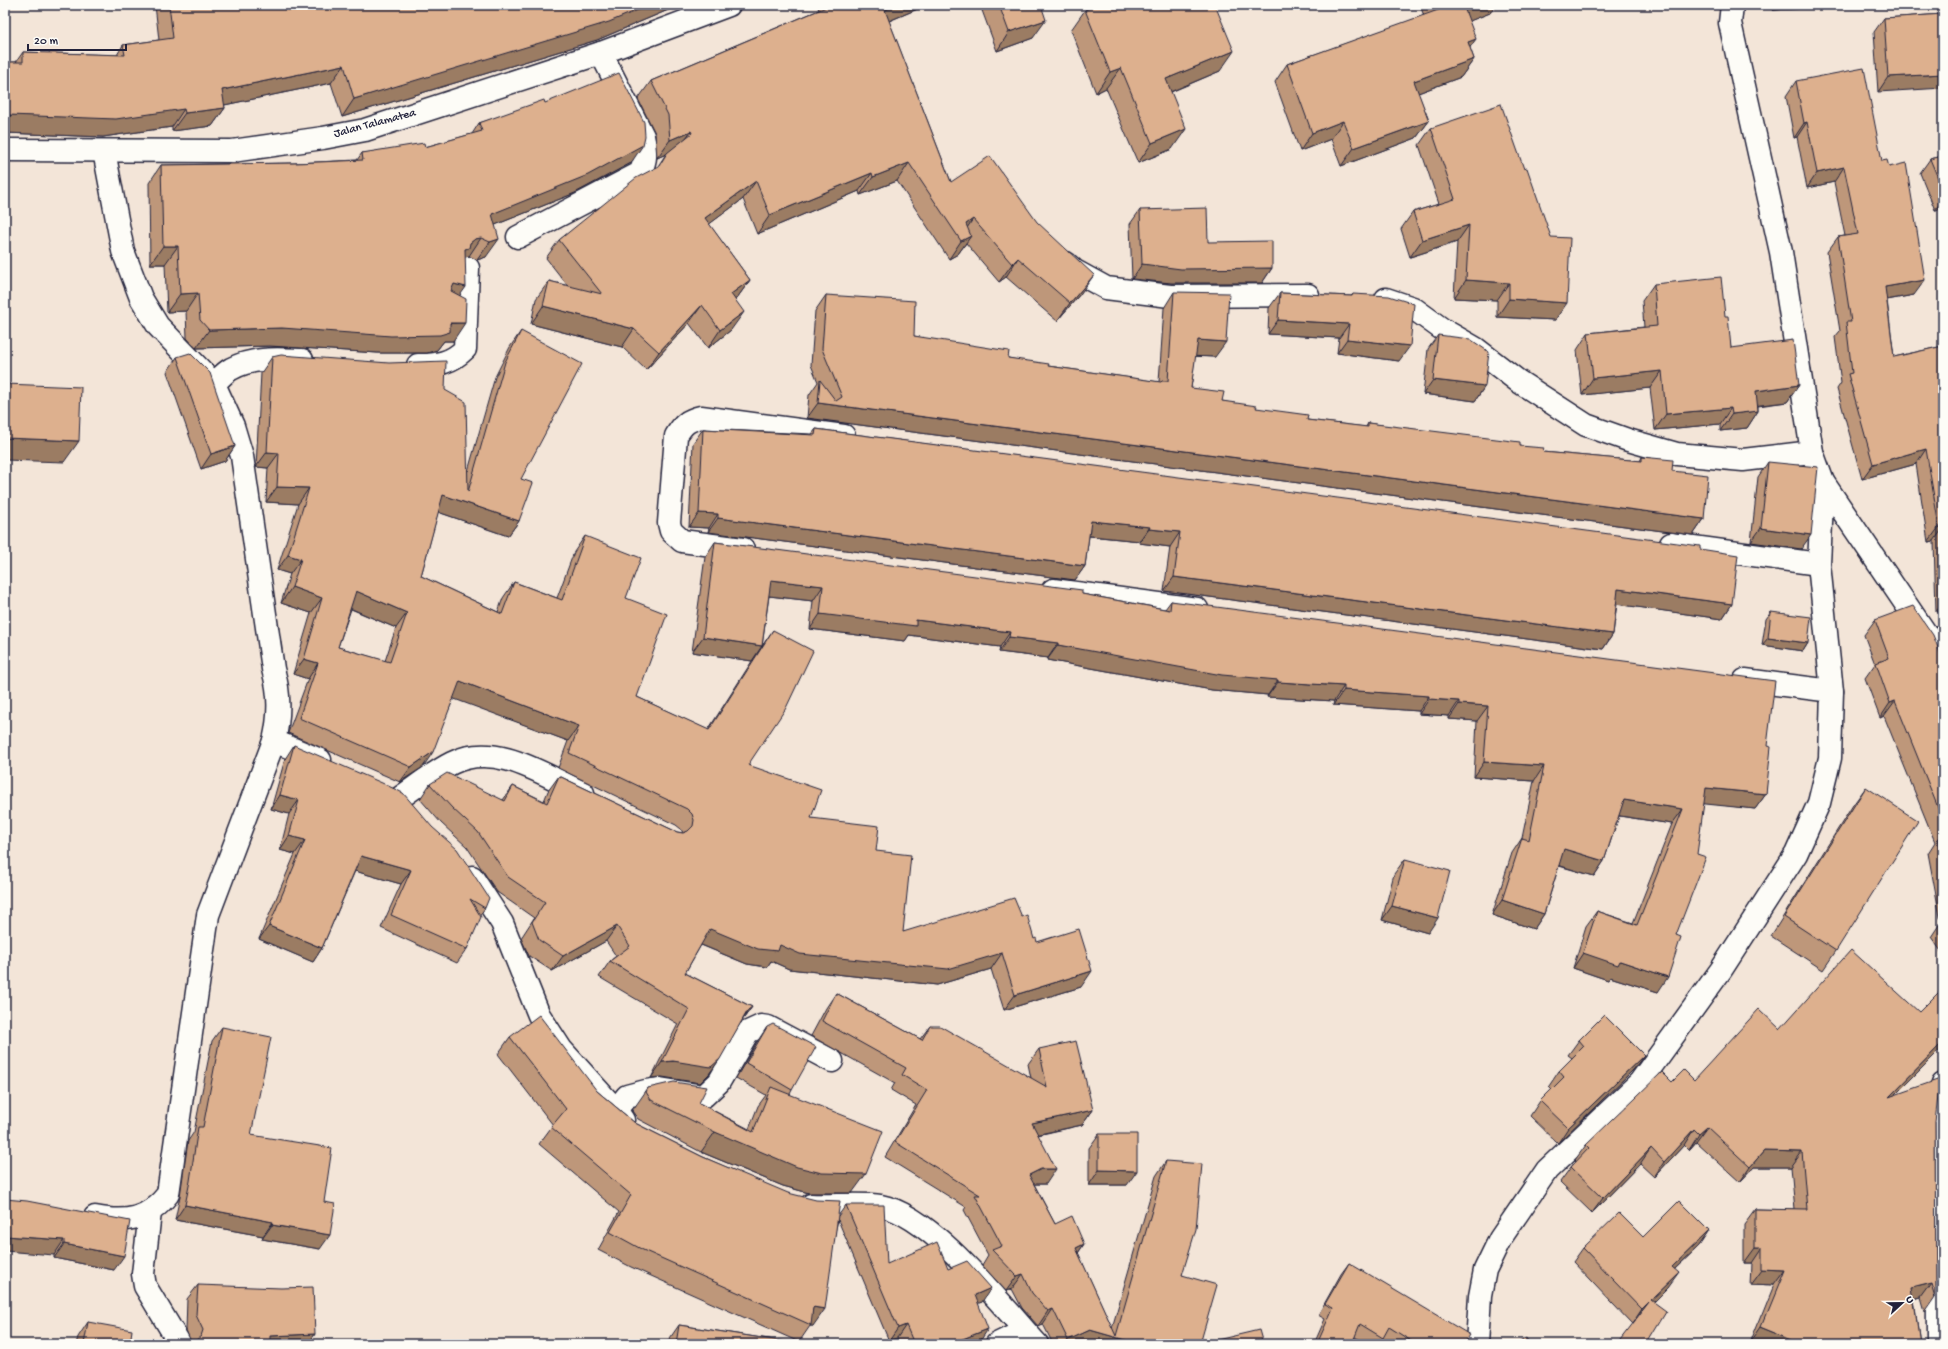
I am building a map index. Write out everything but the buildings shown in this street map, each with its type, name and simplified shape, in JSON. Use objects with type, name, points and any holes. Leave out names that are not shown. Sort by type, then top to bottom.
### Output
[{"type":"street","name":"Jalan Talamatea","points":[[5,150],[232,150],[323,138],[365,130],[601,53],[729,5]]},
{"type":"street","points":[[1732,5],[1730,23],[1781,252],[1812,452],[1823,482],[1938,646],[1943,669]]},
{"type":"street","points":[[518,237],[640,173],[645,162],[646,150],[643,136],[601,53]]},
{"type":"street","points":[[74,1213],[113,1221],[130,1219],[150,1212],[158,1206],[168,1194],[208,915],[274,741],[280,707],[279,689],[273,669],[242,456],[233,426],[214,384],[158,326],[141,298],[123,251],[104,151]]},
{"type":"street","points":[[1054,251],[1076,271],[1106,288],[1170,296],[1327,296]]},
{"type":"street","points":[[400,365],[441,363],[456,358],[465,348],[468,268]]},
{"type":"street","points":[[1366,297],[1381,298],[1413,308],[1475,348],[1518,381],[1586,425],[1628,440],[1677,454],[1743,460],[1812,452]]},
{"type":"street","points":[[214,384],[230,369],[246,363],[269,358],[323,362]]},
{"type":"street","points":[[761,552],[682,541],[671,532],[669,523],[676,436],[682,426],[690,420],[701,418],[867,439]]},
{"type":"street","points":[[1477,1344],[1480,1296],[1485,1270],[1500,1239],[1547,1170],[1640,1082],[1721,970],[1796,854],[1819,803],[1830,758],[1832,692],[1819,564],[1823,482]]},
{"type":"street","points":[[1652,542],[1819,564]]},
{"type":"street","points":[[1031,587],[1214,611]]},
{"type":"street","points":[[1729,678],[1832,692]]},
{"type":"street","points":[[274,741],[336,767]]},
{"type":"street","points":[[416,814],[392,792],[453,762],[477,756],[504,758],[522,764],[599,801]]},
{"type":"street","points":[[461,860],[502,923],[540,1016],[561,1049],[616,1110],[629,1129],[635,1132]]},
{"type":"street","points":[[616,1110],[627,1096],[646,1091],[660,1089],[704,1096],[719,1082],[748,1032],[761,1026],[768,1027],[832,1061]]},
{"type":"street","points":[[1938,1344],[1937,1137],[1943,1084]]},
{"type":"street","points":[[793,1202],[807,1205],[881,1206],[905,1214],[950,1248],[1030,1337],[997,1344]]},
{"type":"street","points":[[150,1212],[143,1274],[145,1286],[180,1344]]}]
